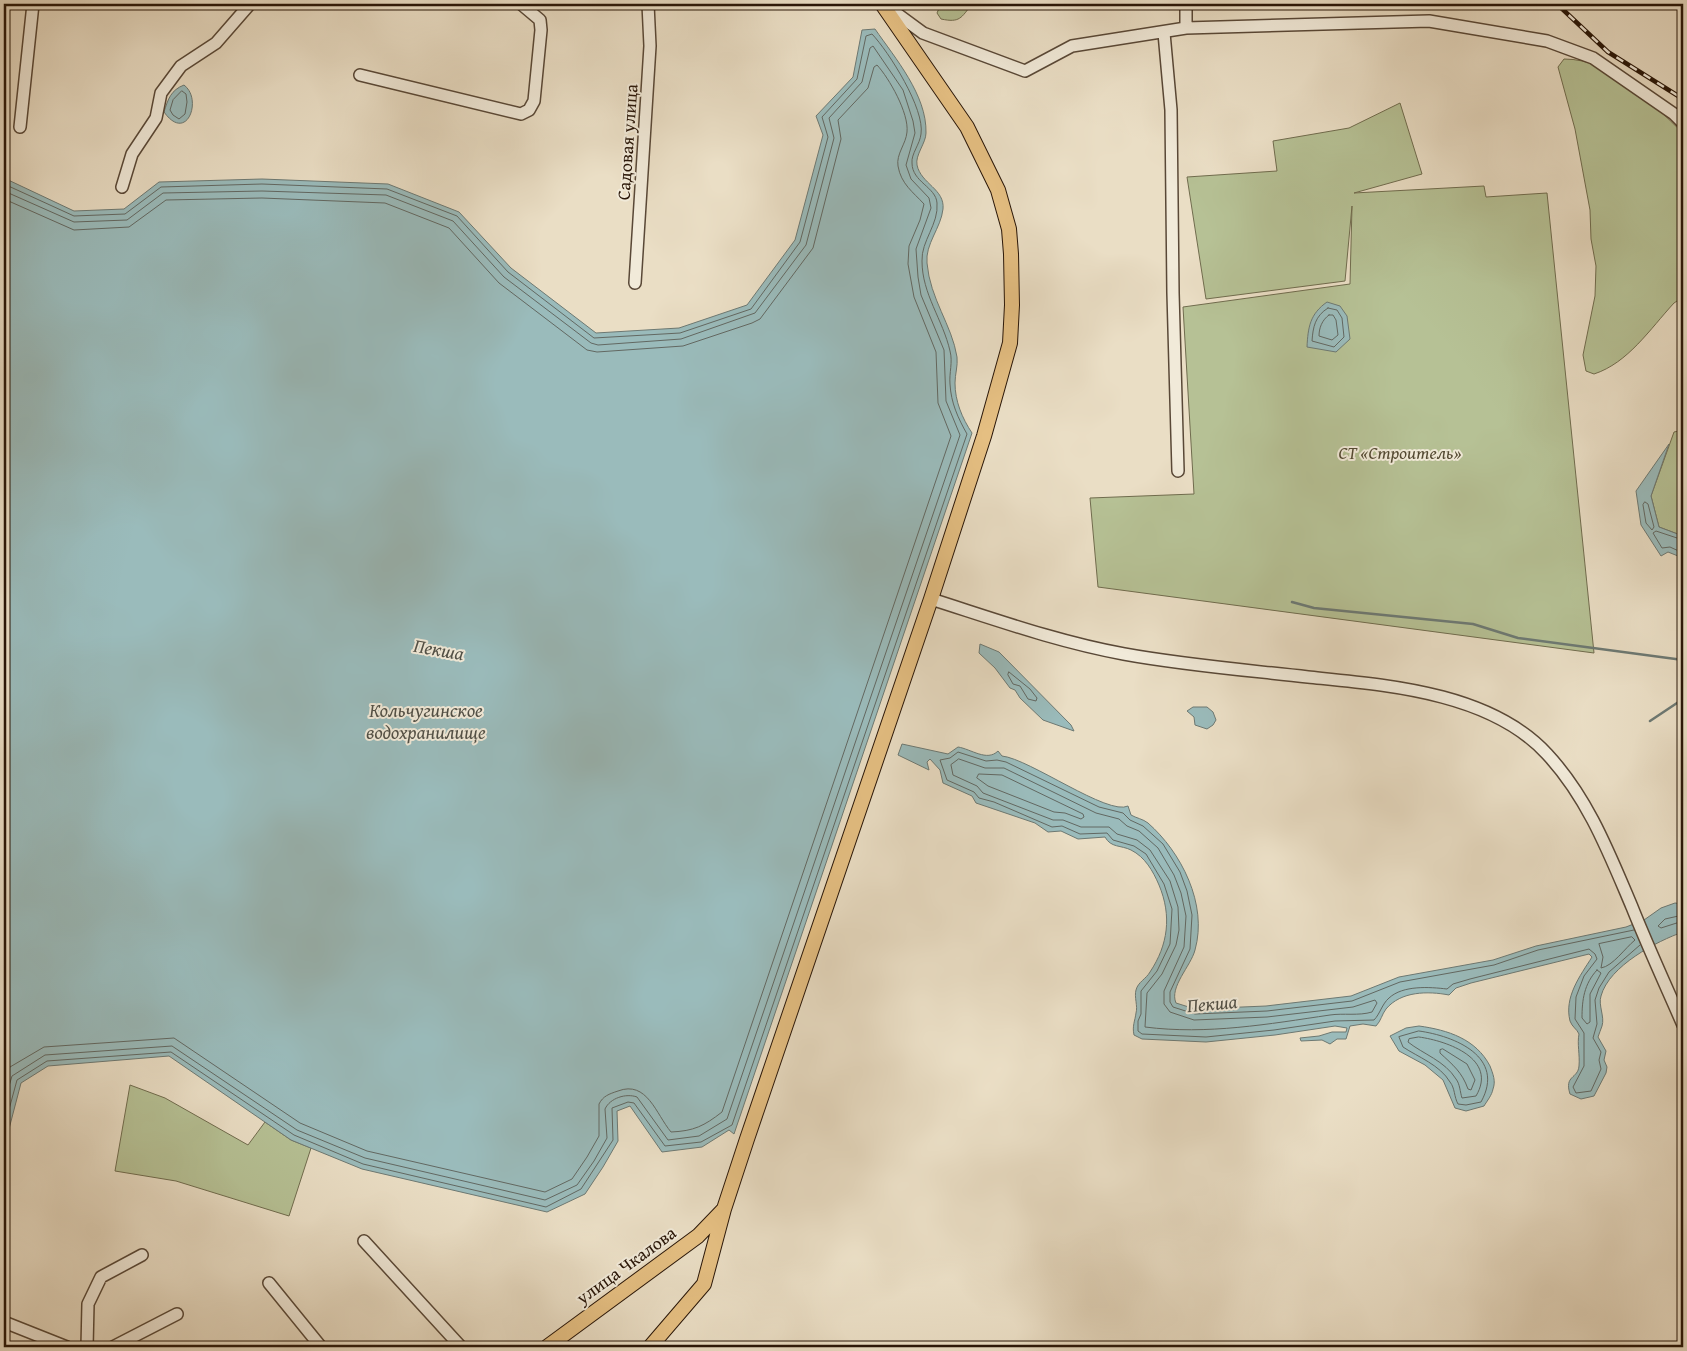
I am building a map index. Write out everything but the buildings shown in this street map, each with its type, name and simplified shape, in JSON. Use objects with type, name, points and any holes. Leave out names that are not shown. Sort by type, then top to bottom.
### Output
[{"type":"main road","points":[[650,1347],[704,1284],[724,1209],[931,599],[984,436],[1010,343],[1013,279],[1009,229],[998,190],[967,127],[883,4]]},
{"type":"main road","name":"улица Чкалова","points":[[547,1347],[698,1236],[724,1209]]},
{"type":"street","points":[[20,127],[33,4]]},
{"type":"street","points":[[122,187],[132,154],[156,118],[161,93],[181,66],[216,43],[250,4]]},
{"type":"street","points":[[360,75],[522,114],[529,110],[534,101],[540,20],[521,4]]},
{"type":"street","name":"Садовая улица","points":[[635,283],[650,46],[648,4]]},
{"type":"street","points":[[883,4],[923,33],[1025,72],[1072,46],[1164,33],[1186,28],[1429,21],[1546,41],[1593,58],[1674,114],[1683,123]]},
{"type":"street","points":[[1186,4],[1186,28]]},
{"type":"street","points":[[1164,33],[1170,110],[1178,471]]},
{"type":"street","points":[[931,599],[1067,641],[1121,654],[1168,662],[1409,688],[1475,708],[1520,732],[1545,752],[1566,775],[1580,796],[1610,853],[1683,1025]]},
{"type":"street","points":[[364,1241],[461,1347]]},
{"type":"street","points":[[87,1347],[88,1304],[101,1277],[142,1255]]},
{"type":"street","points":[[269,1283],[321,1347]]},
{"type":"street","points":[[113,1347],[177,1314]]},
{"type":"street","points":[[4,1322],[67,1347]]},
{"type":"green space","points":[[941,4],[972,4],[960,18],[952,20],[941,19],[937,13]]},
{"type":"green space","points":[[1564,59],[1582,61],[1599,66],[1614,74],[1630,84],[1683,133],[1683,297],[1674,303],[1628,354],[1606,369],[1594,374],[1586,371],[1583,355],[1595,296],[1596,266],[1591,239],[1590,210],[1575,129],[1558,67]]},
{"type":"green space","name":"СТ «Строитель»","points":[[1400,103],[1422,174],[1354,193],[1484,186],[1486,197],[1547,193],[1594,653],[1098,587],[1090,498],[1194,494],[1183,307],[1350,284],[1352,206],[1345,281],[1206,299],[1187,177],[1277,171],[1273,141],[1349,128]]},
{"type":"green space","points":[[1683,430],[1683,536],[1659,527],[1651,496],[1674,432]]},
{"type":"green space","points":[[130,1085],[165,1098],[248,1145],[265,1122],[291,1140],[311,1148],[289,1216],[176,1181],[115,1171]]},
{"type":"water","name":"Кольчугинское водохранилище","points":[[875,29],[916,91],[925,119],[926,137],[917,165],[919,172],[937,191],[943,202],[942,216],[928,249],[927,263],[932,288],[951,334],[957,357],[956,396],[962,415],[972,433],[734,1134],[729,1130],[702,1147],[662,1152],[630,1106],[617,1111],[618,1141],[585,1194],[547,1212],[362,1169],[291,1140],[169,1056],[48,1066],[21,1083],[4,1148],[4,178],[74,211],[124,209],[159,182],[262,179],[388,184],[459,212],[511,268],[596,333],[679,328],[747,305],[795,240],[823,135],[816,116],[853,77],[862,30]]},
{"type":"water","points":[[184,85],[190,91],[192,108],[190,116],[180,123],[172,121],[164,112],[171,96]]},
{"type":"water","points":[[1327,302],[1340,306],[1347,316],[1350,339],[1336,352],[1307,347],[1308,333],[1313,316]]},
{"type":"water","points":[[1669,444],[1651,496],[1659,527],[1683,536],[1683,558],[1668,552],[1661,556],[1641,525],[1636,491]]},
{"type":"water","points":[[980,644],[999,652],[1071,725],[1074,731],[1043,720],[1020,698],[1015,690],[1010,688],[995,668],[979,653]]},
{"type":"water","points":[[1193,707],[1207,707],[1213,712],[1216,720],[1213,725],[1207,729],[1195,725],[1194,717],[1187,711]]},
{"type":"water","points":[[902,744],[948,754],[958,747],[984,755],[994,754],[998,751],[1002,756],[1031,766],[1104,803],[1118,807],[1128,806],[1131,815],[1148,823],[1160,835],[1181,864],[1195,897],[1198,933],[1195,950],[1175,990],[1175,997],[1176,1003],[1195,1009],[1266,1006],[1351,996],[1399,977],[1493,960],[1536,946],[1626,927],[1644,920],[1661,908],[1675,903],[1683,904],[1683,932],[1635,956],[1606,985],[1600,1000],[1603,1022],[1598,1037],[1606,1051],[1604,1060],[1607,1067],[1606,1073],[1594,1096],[1581,1099],[1570,1094],[1569,1088],[1570,1080],[1578,1070],[1579,1034],[1570,1021],[1569,1004],[1574,987],[1592,957],[1589,954],[1471,983],[1456,988],[1449,995],[1424,993],[1407,996],[1392,1003],[1376,1026],[1363,1024],[1350,1026],[1346,1039],[1337,1039],[1330,1044],[1322,1040],[1301,1041],[1300,1038],[1319,1036],[1332,1032],[1346,1032],[1347,1028],[1335,1026],[1275,1035],[1206,1042],[1142,1039],[1134,1035],[1133,1032],[1136,990],[1150,972],[1161,951],[1167,919],[1166,908],[1159,885],[1144,860],[1127,848],[1110,843],[1105,837],[1078,839],[1061,831],[1048,832],[1035,823],[976,803],[972,796],[943,783],[940,770],[930,759],[927,762],[929,770],[898,755]]},
{"type":"water","points":[[1419,1026],[1440,1030],[1460,1037],[1477,1049],[1484,1057],[1490,1066],[1494,1083],[1492,1093],[1484,1106],[1466,1111],[1455,1108],[1443,1080],[1425,1065],[1399,1051],[1390,1036],[1406,1028]]},
{"type":"waterway","points":[[1292,602],[1314,608],[1473,624],[1518,638],[1683,660]]},
{"type":"waterway","points":[[1650,721],[1683,699]]},
{"type":"railway","points":[[1557,4],[1608,52],[1683,99]]},
{"type":"water label","name":"Пекша","points":[[439,649]]},
{"type":"water label","name":"Пекша","points":[[1212,1003]]}]
